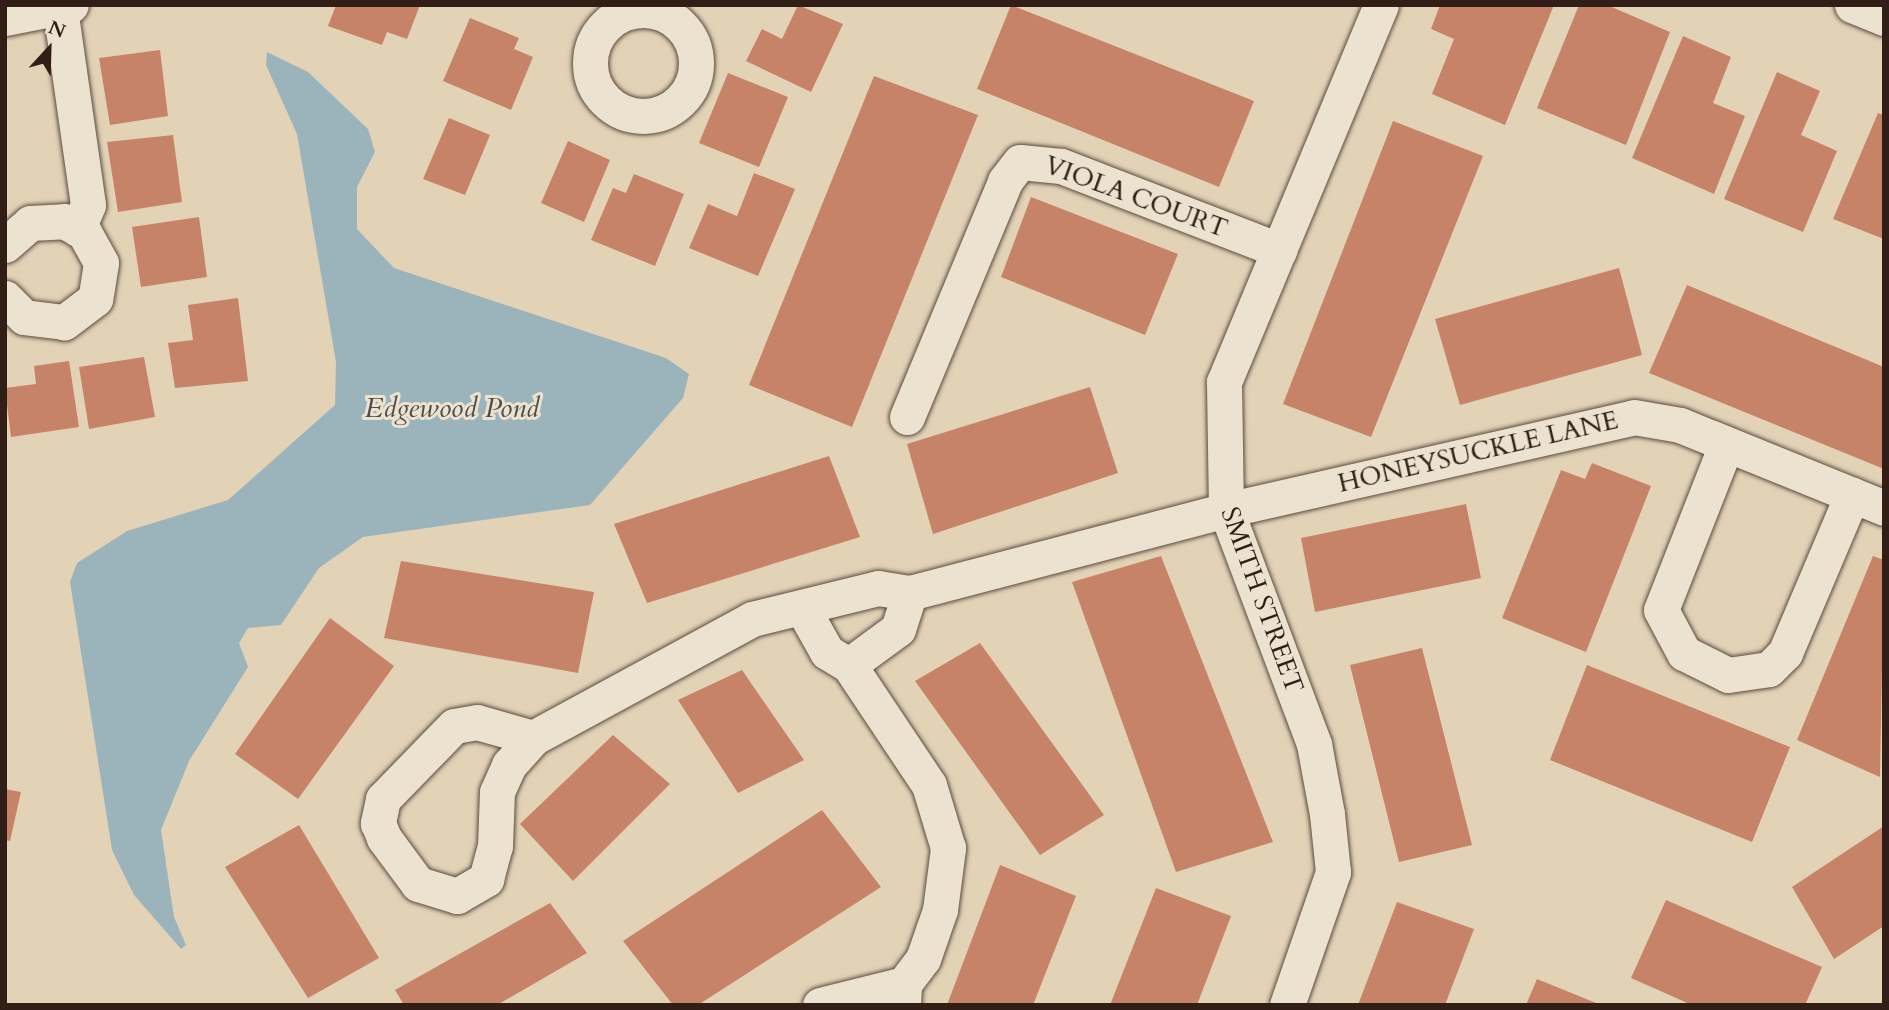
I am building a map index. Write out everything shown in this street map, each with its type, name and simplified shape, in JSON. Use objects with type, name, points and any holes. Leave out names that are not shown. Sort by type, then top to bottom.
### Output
[{"type":"street","name":"SMITH STREET","points":[[1287,1005],[1333,872],[1327,814],[1314,744],[1226,510],[1224,382],[1381,5]]},
{"type":"street","points":[[1852,5],[1884,18]]},
{"type":"street","points":[[5,18],[66,7],[88,205],[78,229]]},
{"type":"street","name":"VIOLA COURT","points":[[907,417],[1004,181],[1020,162],[1061,166],[1279,250]]},
{"type":"street","points":[[5,244],[30,223],[46,219],[78,229],[101,263],[99,289],[83,312],[64,322],[40,323],[5,298]]},
{"type":"street","name":"HONEYSUCKLE LANE","points":[[910,593],[1226,510],[1634,416],[1726,445],[1868,501]]},
{"type":"street","points":[[1726,445],[1661,610],[1684,653],[1728,675],[1769,668],[1785,653],[1868,501]]},
{"type":"street","points":[[533,738],[477,722],[453,726],[383,799],[378,823],[384,838],[418,884],[457,896],[486,879],[495,846],[497,792],[509,765],[533,738],[732,628],[804,611],[878,589],[910,593],[898,629],[849,665]]},
{"type":"street","points":[[804,611],[827,652],[849,665],[929,785],[948,848],[933,935],[903,994],[820,1005]]},
{"type":"water","name":"Edgewood Pond","points":[[267,52],[308,72],[368,129],[375,152],[357,187],[357,229],[394,268],[666,358],[689,374],[683,398],[590,505],[363,537],[319,568],[281,625],[248,628],[239,643],[248,667],[189,761],[161,830],[174,917],[186,945],[181,949],[134,895],[112,850],[70,582],[77,563],[127,531],[228,500],[335,405],[336,362],[297,134],[266,65]]},
{"type":"building","points":[[336,5],[420,5],[407,39],[387,32],[382,45],[328,26]]},
{"type":"building","points":[[798,5],[843,24],[811,92],[746,61],[762,29],[782,39]]},
{"type":"building","points":[[1011,5],[1254,101],[1219,187],[977,89]]},
{"type":"building","points":[[1440,5],[1554,5],[1505,125],[1432,94],[1454,39],[1431,29]]},
{"type":"building","points":[[1579,5],[1607,5],[1670,32],[1626,145],[1537,108]]},
{"type":"building","points":[[470,18],[519,38],[514,49],[533,57],[511,110],[443,81]]},
{"type":"building","points":[[1683,36],[1731,57],[1713,103],[1745,116],[1714,194],[1632,158]]},
{"type":"building","points":[[160,50],[168,116],[110,125],[99,58]]},
{"type":"building","points":[[1777,72],[1820,91],[1801,135],[1837,151],[1803,232],[1724,199]]},
{"type":"building","points":[[728,73],[788,97],[759,167],[699,143]]},
{"type":"building","points":[[874,76],[978,115],[852,427],[749,385]]},
{"type":"building","points":[[1878,113],[1884,115],[1884,239],[1833,219]]},
{"type":"building","points":[[449,118],[490,135],[465,195],[423,179]]},
{"type":"building","points":[[1393,121],[1483,156],[1371,437],[1283,404]]},
{"type":"building","points":[[173,135],[182,202],[118,212],[107,142]]},
{"type":"building","points":[[568,141],[610,160],[584,222],[541,203]]},
{"type":"building","points":[[754,173],[795,189],[758,276],[689,248],[708,204],[737,216]]},
{"type":"building","points":[[634,174],[684,194],[655,266],[591,240],[613,188],[626,193]]},
{"type":"building","points":[[1031,197],[1178,254],[1145,335],[1001,277]]},
{"type":"building","points":[[199,217],[207,277],[141,287],[132,227]]},
{"type":"building","points":[[1619,268],[1642,355],[1460,405],[1435,319]]},
{"type":"building","points":[[1687,285],[1884,367],[1884,469],[1649,373]]},
{"type":"building","points":[[238,298],[248,381],[175,388],[168,343],[193,340],[188,305]]},
{"type":"building","points":[[144,357],[155,417],[89,429],[79,367]]},
{"type":"building","points":[[69,361],[79,427],[11,437],[5,388],[36,384],[34,366]]},
{"type":"building","points":[[1090,387],[1118,473],[933,534],[907,444]]},
{"type":"building","points":[[829,456],[860,537],[647,603],[614,524]]},
{"type":"building","points":[[1592,463],[1651,486],[1586,652],[1502,618],[1561,470],[1585,479]]},
{"type":"building","points":[[1466,504],[1481,578],[1315,612],[1301,538]]},
{"type":"building","points":[[1161,556],[1273,842],[1176,872],[1072,582]]},
{"type":"building","points":[[1873,556],[1884,560],[1880,777],[1797,740]]},
{"type":"building","points":[[401,561],[594,592],[578,673],[384,638]]},
{"type":"building","points":[[330,618],[394,666],[298,799],[235,754]]},
{"type":"building","points":[[980,643],[1104,815],[1040,855],[915,681]]},
{"type":"building","points":[[1422,648],[1472,845],[1399,862],[1350,665]]},
{"type":"building","points":[[1587,665],[1790,747],[1752,842],[1550,760]]},
{"type":"building","points":[[742,670],[804,760],[738,793],[678,700]]},
{"type":"building","points":[[613,735],[670,784],[573,881],[520,824]]},
{"type":"building","points":[[5,789],[21,792],[10,841],[5,840]]},
{"type":"building","points":[[822,810],[881,887],[698,1005],[673,1005],[623,941]]},
{"type":"building","points":[[299,825],[379,958],[308,998],[225,867]]},
{"type":"building","points":[[1884,826],[1884,926],[1834,959],[1792,887]]},
{"type":"building","points":[[1000,865],[1076,896],[1033,1005],[947,1005]]},
{"type":"building","points":[[1156,888],[1231,916],[1197,1005],[1110,1005]]},
{"type":"building","points":[[1666,900],[1822,967],[1805,1005],[1692,1005],[1631,978]]},
{"type":"building","points":[[1397,902],[1474,929],[1445,1005],[1358,1005]]},
{"type":"building","points":[[550,903],[587,953],[497,1005],[404,1005],[395,990]]},
{"type":"building","points":[[1537,979],[1601,1005],[1526,1005]]}]
